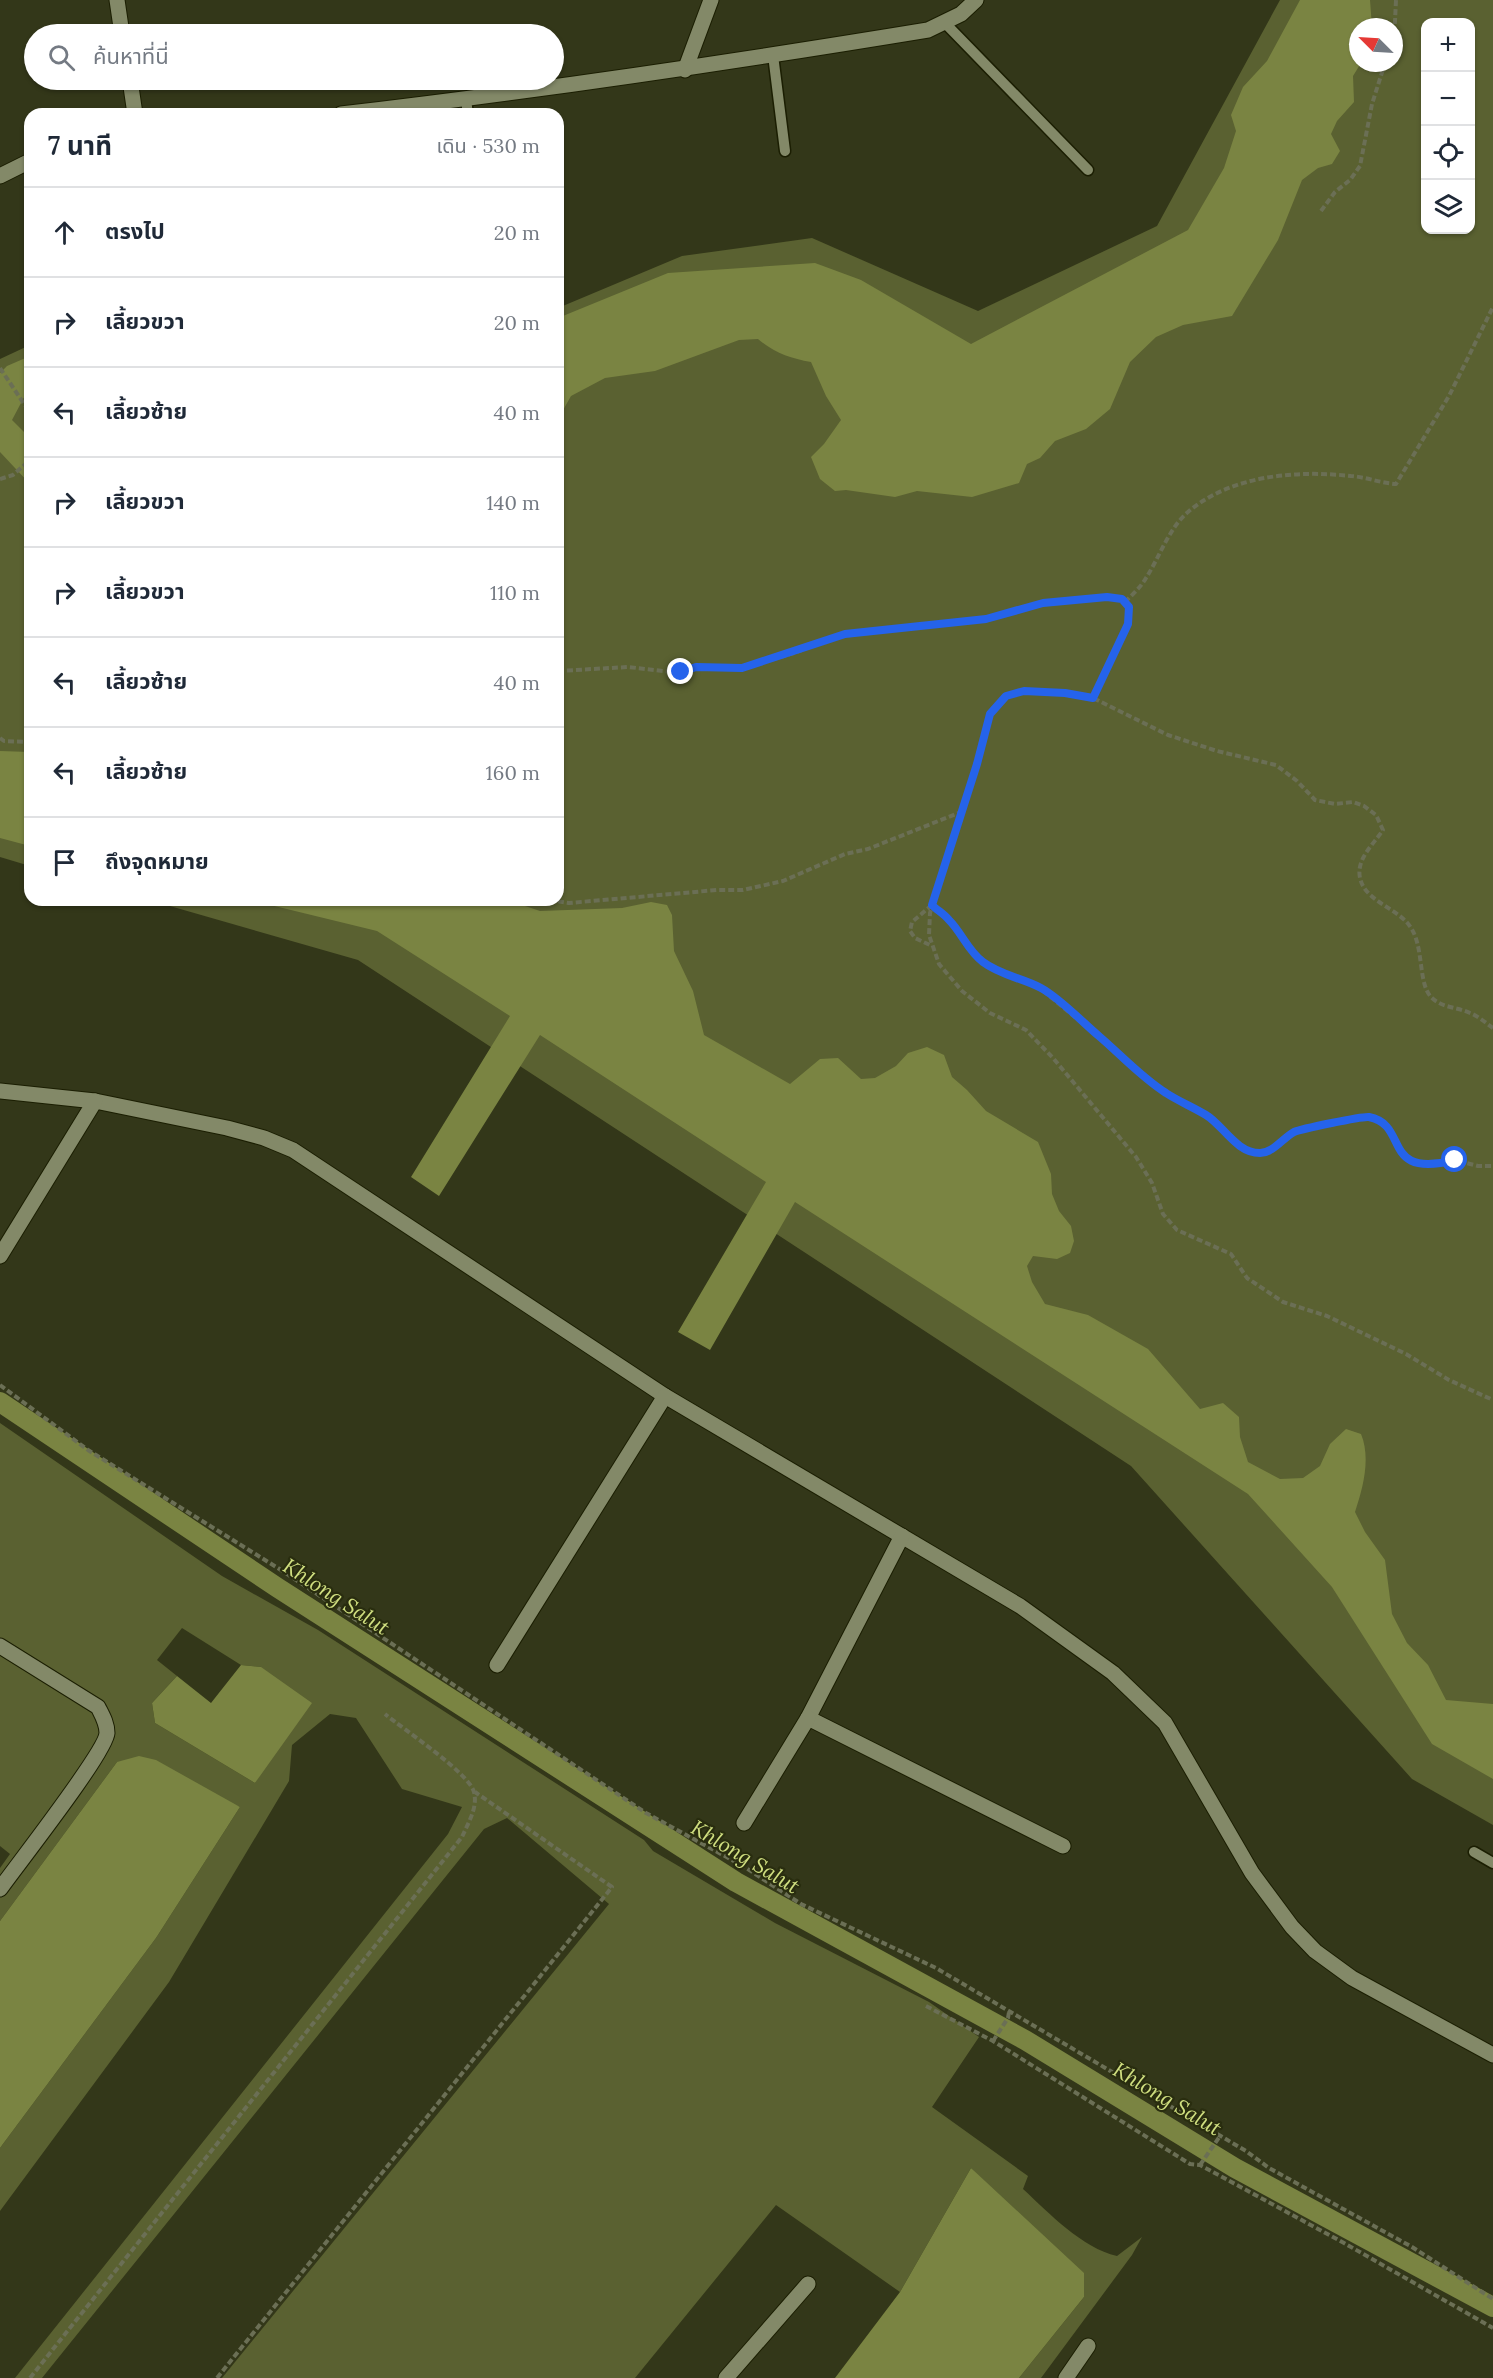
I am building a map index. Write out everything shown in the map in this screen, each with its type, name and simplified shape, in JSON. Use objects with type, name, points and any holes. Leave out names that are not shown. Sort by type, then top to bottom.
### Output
[{"type":"street","points":[[117,0],[121,24]]},
{"type":"street","points":[[684,70],[711,0]]},
{"type":"street","points":[[449,108],[467,107],[928,30],[961,14],[976,0]]},
{"type":"street","points":[[131,90],[134,108]]},
{"type":"street","points":[[0,176],[24,164]]},
{"type":"street","points":[[0,1091],[95,1101],[227,1128],[264,1138],[293,1150],[665,1396],[1020,1606],[1113,1673],[1165,1723],[1252,1873],[1292,1927],[1315,1951],[1352,1978],[1493,2055]]},
{"type":"street","points":[[0,1256],[95,1101]]},
{"type":"street","points":[[497,1665],[665,1396]]},
{"type":"street","points":[[744,1823],[808,1718],[902,1536]]},
{"type":"street","points":[[0,1646],[98,1707],[105,1721],[107,1734],[102,1748],[88,1769],[0,1889]]},
{"type":"street","points":[[808,1718],[1063,1846]]},
{"type":"street","points":[[726,2378],[808,2284]]},
{"type":"street","points":[[1066,2378],[1088,2346]]},
{"type":"lane","points":[[944,22],[1088,170]]},
{"type":"lane","points":[[773,55],[785,151]]},
{"type":"lane","points":[[1474,1852],[1493,1863]]},
{"type":"path","points":[[1395,18],[1396,0]]},
{"type":"path","points":[[1321,211],[1335,192],[1350,180],[1360,166],[1372,104],[1382,72]]},
{"type":"path","points":[[1125,602],[1146,580],[1164,545],[1187,512],[1226,489],[1275,476],[1319,474],[1353,476],[1396,484],[1449,396],[1493,307]]},
{"type":"path","points":[[0,368],[24,404]]},
{"type":"path","points":[[0,479],[13,475],[24,465]]},
{"type":"path","points":[[564,671],[628,667],[681,672],[696,667],[742,668],[845,634],[986,619],[1043,603],[1107,597],[1122,599],[1129,607],[1128,624],[1093,698]]},
{"type":"path","points":[[1493,1028],[1470,1013],[1444,1006],[1430,997],[1421,972],[1420,951],[1409,925],[1393,910],[1365,891],[1359,877],[1360,864],[1365,853],[1383,830],[1376,815],[1364,806],[1353,802],[1335,804],[1315,800],[1297,780],[1276,765],[1217,751],[1168,735],[1093,698],[1065,693],[1024,691],[1006,696],[990,714],[932,905],[929,935],[939,964],[962,991],[990,1013],[1026,1030],[1053,1058],[1137,1157],[1152,1183],[1163,1214],[1177,1230],[1231,1254],[1247,1278],[1283,1302],[1327,1316],[1406,1354],[1449,1380],[1493,1400]]},
{"type":"path","points":[[0,738],[4,741],[24,742]]},
{"type":"path","points":[[564,902],[717,890],[744,890],[783,881],[845,854],[868,849],[961,812]]},
{"type":"path","points":[[932,905],[912,922],[910,931],[915,938],[933,947]]},
{"type":"path","points":[[932,905],[949,920],[972,953],[985,963],[1041,988],[1165,1092],[1212,1118],[1234,1142],[1248,1151],[1261,1153],[1277,1146],[1292,1134],[1306,1127],[1326,1126],[1368,1117],[1381,1121],[1390,1131],[1404,1158],[1418,1164],[1440,1164],[1455,1160],[1493,1166]]},
{"type":"path","points":[[0,1385],[88,1450],[280,1570],[646,1813],[729,1857],[801,1904],[936,1968],[1218,2139],[1325,2200],[1352,2211],[1493,2299]]},
{"type":"path","points":[[217,2378],[612,1887],[474,1791],[462,1774],[385,1714]]},
{"type":"path","points":[[30,2378],[462,1837],[474,1811],[474,1791]]},
{"type":"path","points":[[926,2006],[994,2040],[1190,2164],[1202,2164],[1493,2328]]},
{"type":"path","points":[[994,2040],[1008,2018],[1009,2012]]},
{"type":"path","points":[[1202,2164],[1218,2139]]},
{"type":"shaded area","points":[[1280,0],[1493,0],[1493,1825],[1412,1779],[1131,1466],[358,960],[170,906],[564,906],[564,305],[682,256],[812,238],[978,311],[1157,226]]},
{"type":"shaded area","points":[[1300,0],[1370,0],[1371,18],[1349,18],[1349,72],[1355,72],[1353,76],[1354,102],[1337,121],[1331,134],[1340,151],[1332,164],[1318,168],[1302,180],[1278,240],[1232,316],[1183,325],[1156,337],[1130,362],[1110,409],[1086,429],[1055,441],[1040,458],[1027,464],[1019,483],[972,497],[917,491],[895,497],[846,490],[835,491],[820,479],[811,457],[824,444],[841,420],[826,396],[811,362],[783,354],[758,339],[739,340],[655,371],[605,378],[571,396],[564,408],[564,316],[668,273],[815,263],[861,280],[971,344],[1188,230],[1224,168],[1236,131],[1231,115],[1243,87],[1267,61]]},
{"type":"shaded area","points":[[24,348],[24,864],[0,857],[0,359]]},
{"type":"shaded area","points":[[24,359],[24,397],[12,420],[24,432],[24,478],[0,452],[0,373],[7,366]]},
{"type":"shaded area","points":[[0,751],[24,752],[24,844],[0,838]]},
{"type":"shaded area","points":[[651,902],[667,905],[672,915],[674,951],[693,991],[704,1035],[790,1084],[820,1059],[838,1058],[861,1079],[875,1078],[896,1066],[908,1053],[927,1047],[944,1055],[952,1077],[986,1111],[1038,1142],[1051,1174],[1052,1194],[1059,1211],[1071,1226],[1074,1241],[1070,1253],[1057,1259],[1033,1256],[1027,1266],[1032,1282],[1045,1304],[1088,1315],[1148,1349],[1200,1409],[1223,1403],[1239,1417],[1240,1437],[1248,1462],[1280,1479],[1303,1478],[1320,1466],[1330,1444],[1346,1429],[1361,1434],[1366,1463],[1355,1512],[1365,1532],[1385,1560],[1392,1614],[1407,1643],[1428,1665],[1446,1700],[1493,1704],[1493,1779],[1432,1744],[1332,1587],[1248,1494],[795,1202],[710,1350],[678,1332],[766,1182],[540,1035],[439,1196],[411,1177],[510,1016],[377,931],[275,906],[525,906],[540,911],[622,908]]},
{"type":"shaded area","points":[[0,1423],[222,1576],[318,1630],[644,1840],[653,1851],[775,1923],[929,2002],[979,2037],[932,2107],[1028,2176],[1023,2189],[1055,2219],[1091,2246],[1117,2256],[1142,2237],[1132,2255],[1041,2378],[1019,2378],[1084,2297],[971,2168],[900,2292],[776,2205],[635,2378],[222,2378],[609,1904],[507,1818],[484,1829],[42,2378],[15,2378],[448,1834],[462,1807],[402,1789],[356,1718],[330,1714],[292,1745],[289,1781],[169,1982],[0,2211],[0,2148],[156,1938],[240,1807],[117,1762],[0,1921],[0,1868],[10,1854],[0,1846]],"holes":[[[182,1628],[241,1665],[261,1667],[265,1766],[255,1783],[155,1723],[152,1703],[177,1676],[157,1660]]]},
{"type":"shaded area","points":[[241,1665],[261,1667],[312,1703],[255,1783],[155,1723],[152,1703],[177,1676],[211,1703]]},
{"type":"shaded area","points":[[139,1756],[156,1760],[240,1807],[156,1938],[0,2148],[0,1921],[117,1762]]},
{"type":"shaded area","points":[[971,2168],[1084,2273],[1084,2297],[1019,2378],[835,2378],[900,2292]]},
{"type":"waterway","name":"Khlong Salut","points":[[0,1402],[278,1588],[736,1882],[1025,2040],[1235,2168],[1493,2307]]},
{"type":"route","points":[[681,672],[696,667],[742,668],[794,653],[845,634],[884,628],[986,619],[1043,603],[1107,597],[1122,599],[1129,607],[1128,624],[1093,698],[1065,693],[1024,691],[1006,696],[990,714],[977,764],[932,905],[949,920],[972,953],[985,963],[1041,988],[1165,1092],[1212,1118],[1234,1142],[1248,1151],[1261,1153],[1277,1146],[1292,1134],[1306,1127],[1326,1126],[1368,1117],[1381,1121],[1390,1131],[1404,1158],[1418,1164],[1440,1164],[1455,1160]]}]
